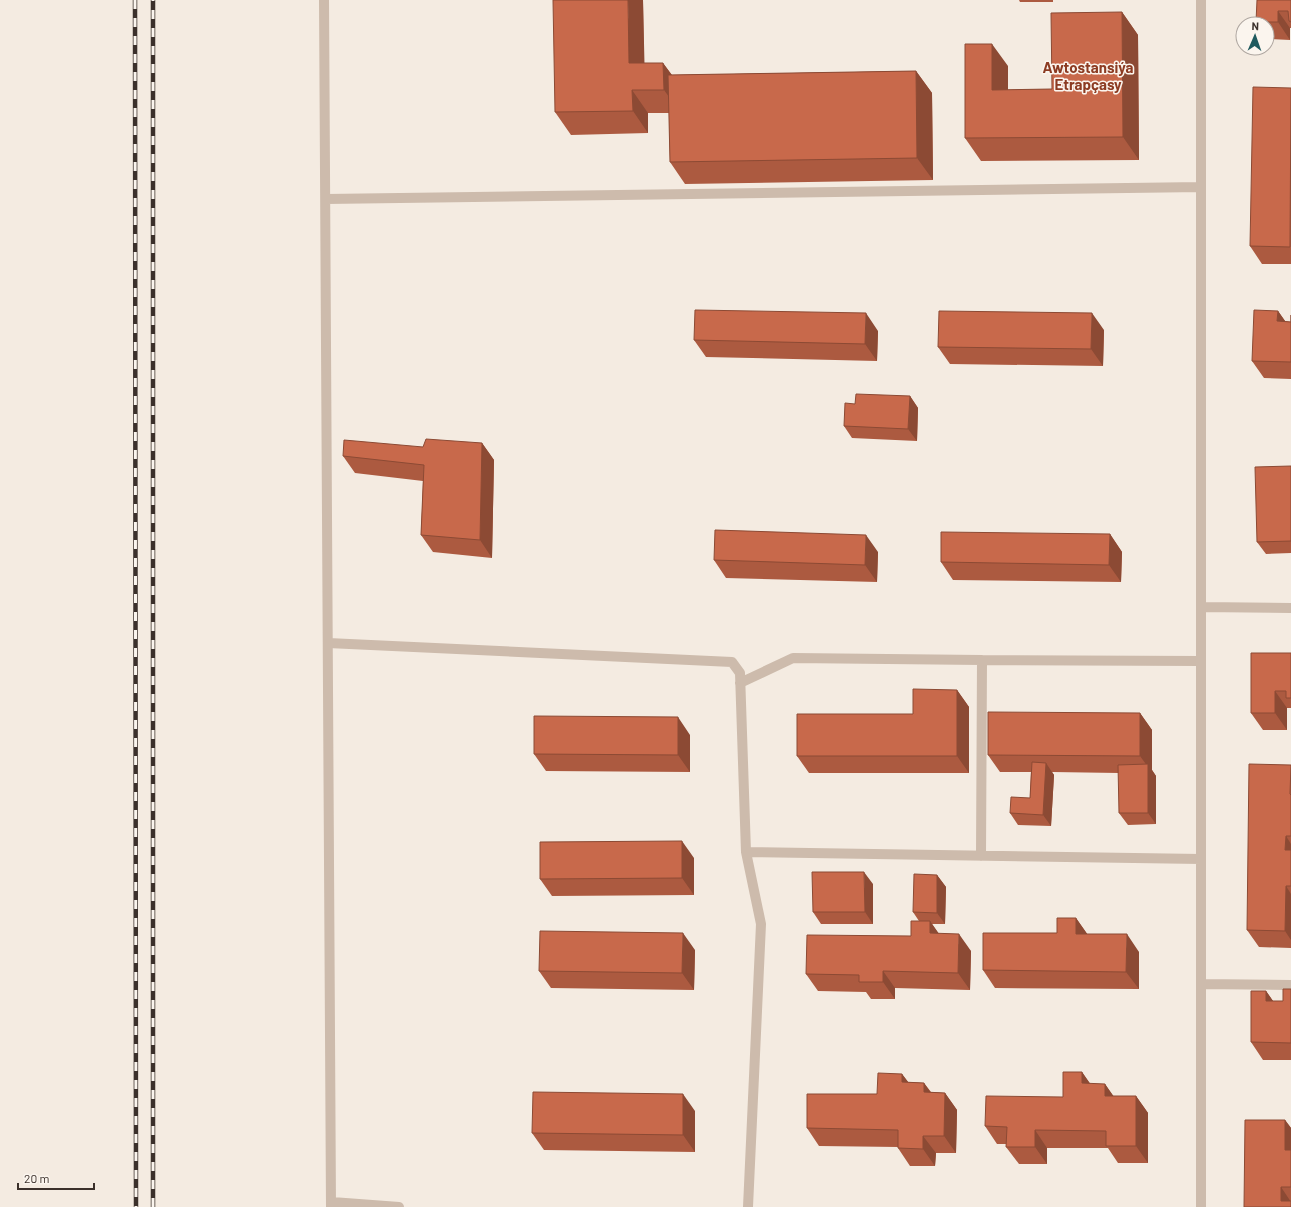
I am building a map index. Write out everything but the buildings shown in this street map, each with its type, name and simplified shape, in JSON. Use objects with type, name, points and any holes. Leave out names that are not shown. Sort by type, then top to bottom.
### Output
[{"type":"street","points":[[324,0],[332,1204],[399,1207]]},
{"type":"street","points":[[1201,0],[1201,1207]]},
{"type":"street","points":[[326,199],[1201,187]]},
{"type":"street","points":[[1201,607],[1291,608]]},
{"type":"street","points":[[328,643],[732,662],[740,673],[746,852],[761,924],[748,1207]]},
{"type":"street","points":[[740,684],[793,658],[1201,661]]},
{"type":"street","points":[[981,856],[982,660]]},
{"type":"street","points":[[746,852],[1201,859]]},
{"type":"street","points":[[1201,984],[1291,985]]},
{"type":"railway","points":[[135,0],[136,1207]]},
{"type":"railway","points":[[153,0],[153,1207]]},
{"type":"district","name":"Awtostansiýa Etrapçasy","points":[[1088,76]]}]
